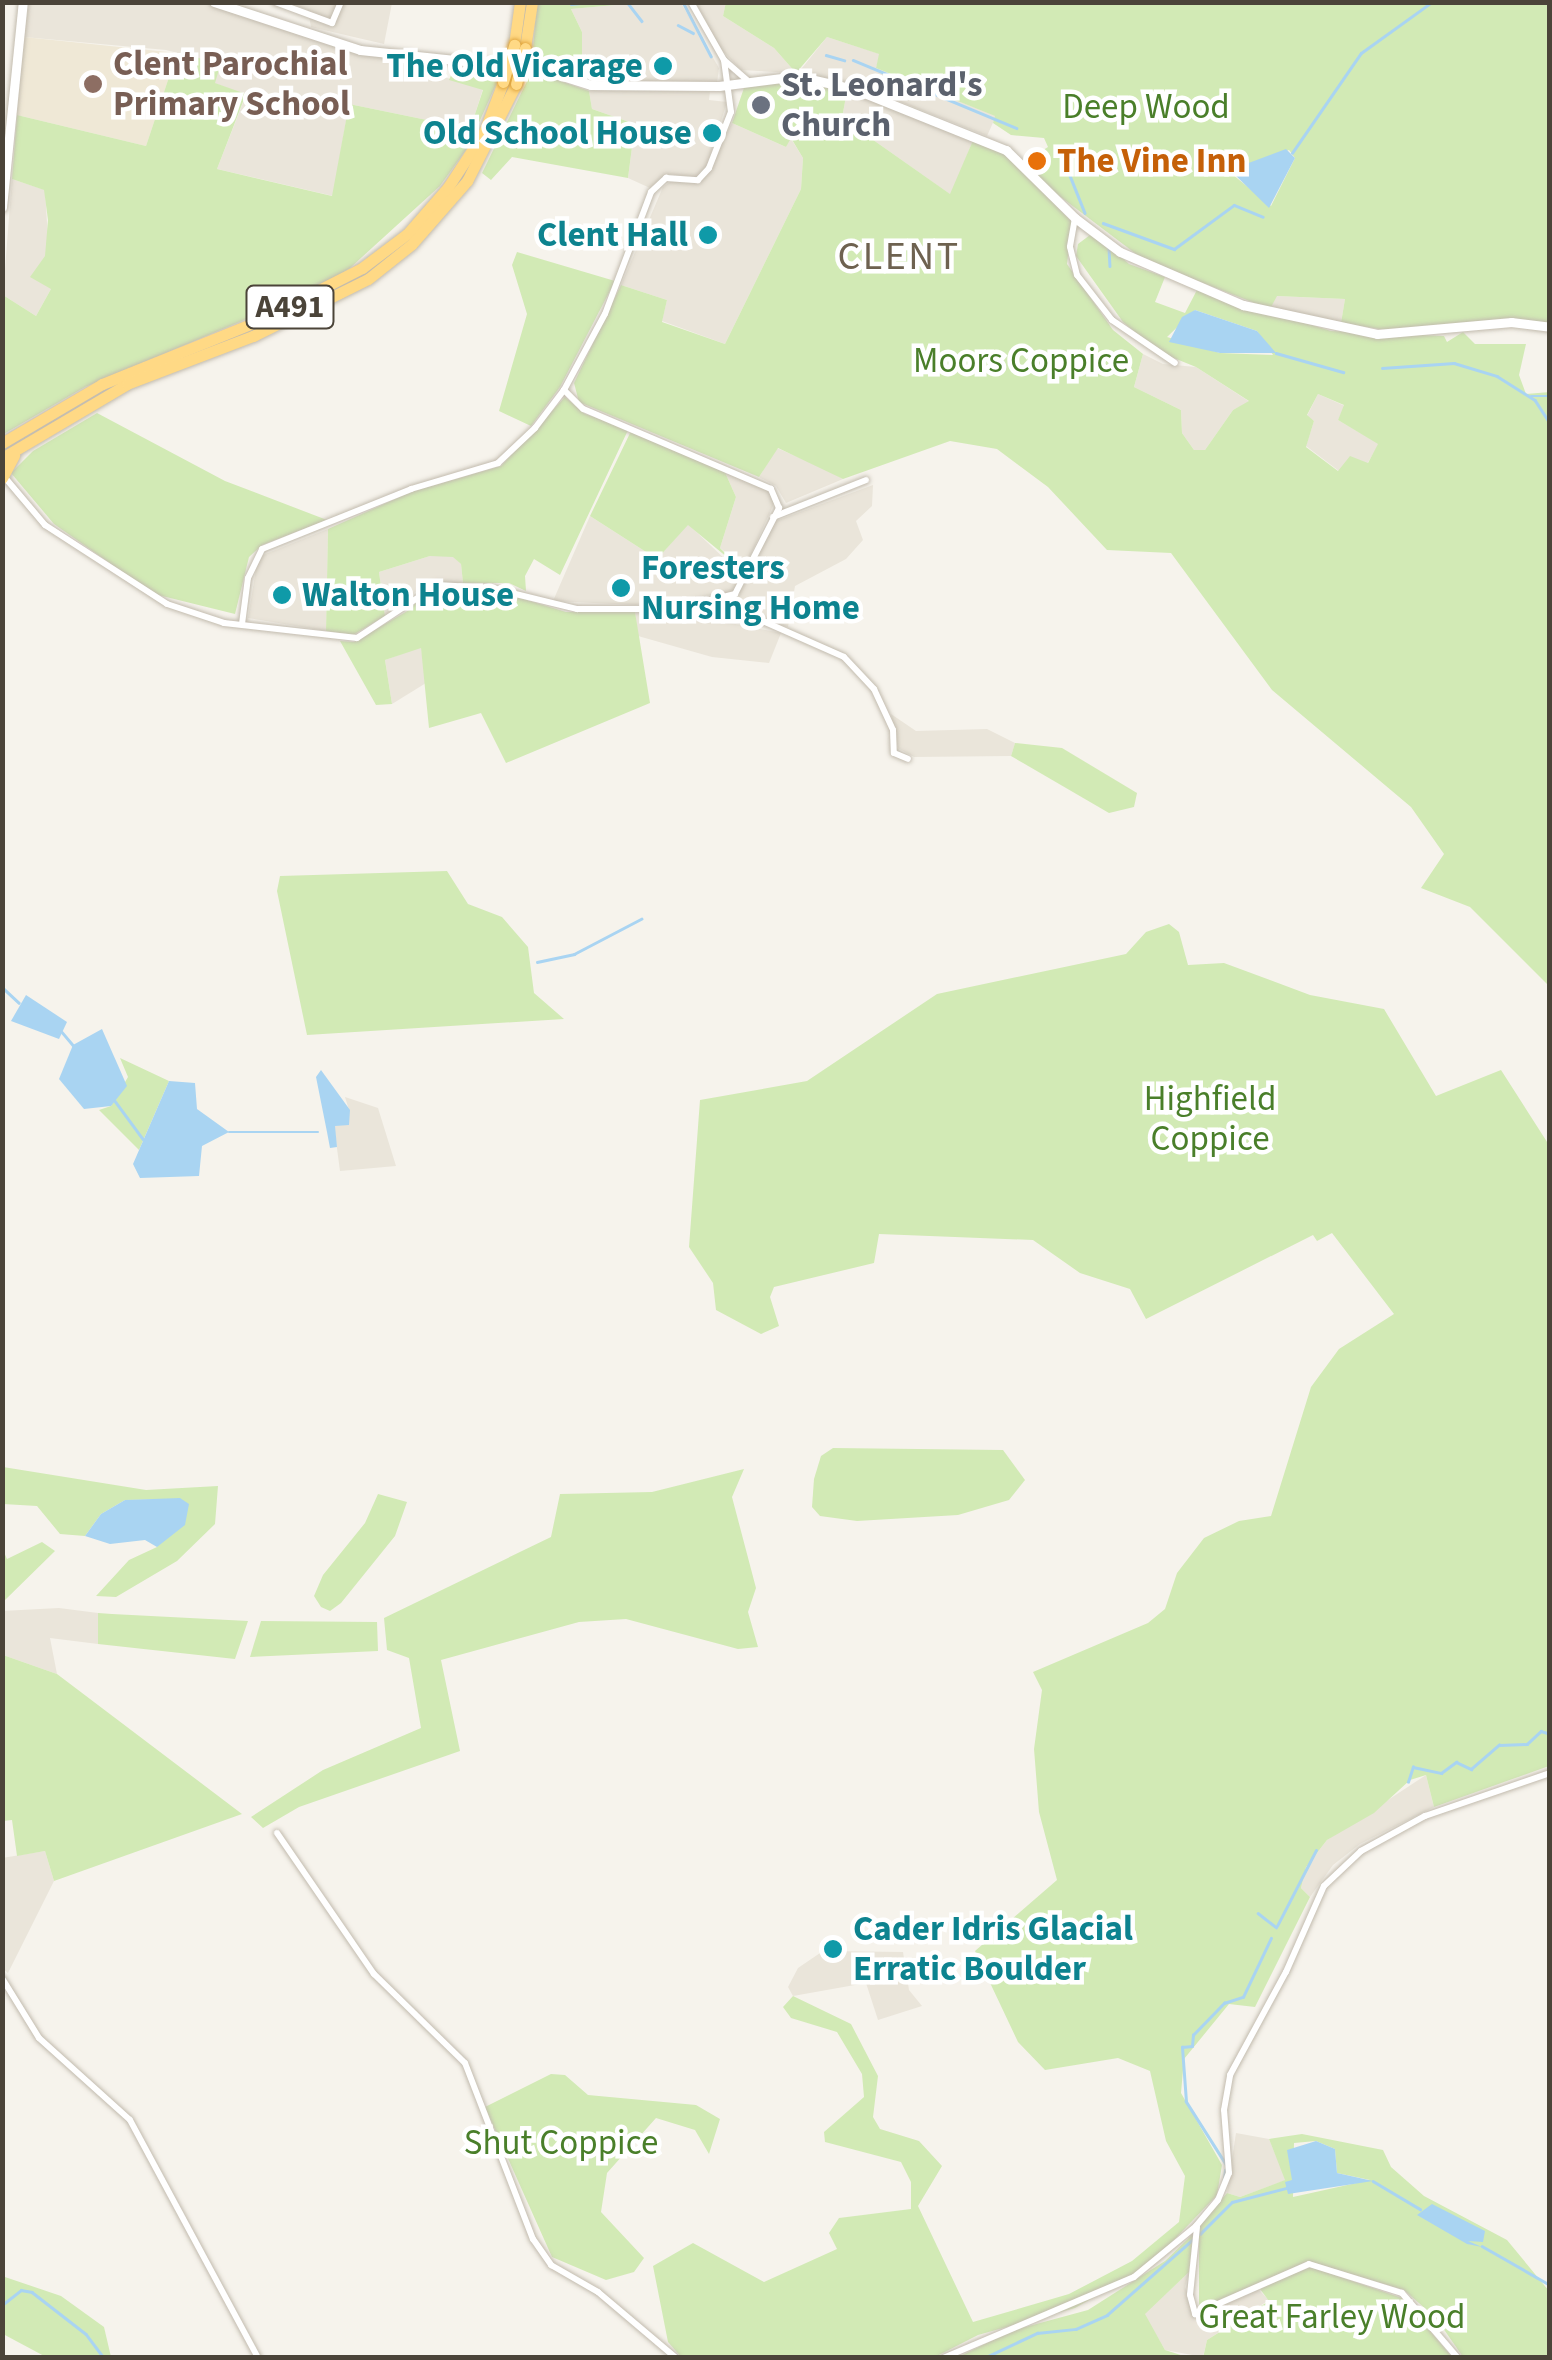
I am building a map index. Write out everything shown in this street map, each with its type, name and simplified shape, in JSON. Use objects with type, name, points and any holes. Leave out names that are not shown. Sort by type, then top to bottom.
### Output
[{"type":"highway","name":"A491","points":[[520,2],[520,46]]},
{"type":"highway","name":"A491","points":[[2,458],[126,384],[271,328],[368,279],[412,244],[467,181],[510,83],[532,2]]},
{"type":"highway","name":"A491","points":[[2,442],[102,384],[258,322],[362,268],[406,234],[448,187],[510,83]]},
{"type":"highway","points":[[5,479],[18,447]]},
{"type":"street","points":[[2,207],[23,2]]},
{"type":"street","points":[[214,2],[360,50],[540,69],[591,85],[728,84],[797,76],[854,90],[986,139],[1006,150],[1075,218],[1140,265],[1271,314],[1376,334],[1511,322],[1550,327]]},
{"type":"street","points":[[276,2],[332,23],[341,2]]},
{"type":"street","points":[[691,2],[724,60],[747,80]]},
{"type":"street","points":[[304,33],[306,16]]},
{"type":"street","points":[[242,624],[248,578],[262,549],[411,489],[498,463],[564,390],[641,232],[651,192],[666,178],[698,180],[709,168],[730,118],[724,60]]},
{"type":"street","points":[[1075,218],[1070,247],[1077,275],[1112,320],[1175,362]]},
{"type":"street","points":[[564,390],[583,409],[763,482],[780,502],[736,594],[673,609]]},
{"type":"street","points":[[5,479],[45,525],[167,604],[242,624],[356,638],[437,585],[491,588],[567,608],[673,609],[765,622],[844,657],[874,689],[893,730],[894,754],[908,759]]},
{"type":"street","points":[[772,518],[866,480]]},
{"type":"street","points":[[942,2358],[1134,2278],[1197,2232],[1218,2200],[1229,2173],[1224,2110],[1230,2075],[1286,1972],[1324,1886],[1361,1851],[1426,1816],[1550,1773]]},
{"type":"street","points":[[277,1834],[374,1974],[466,2063],[533,2239],[551,2265],[598,2292],[676,2358]]},
{"type":"street","points":[[2,1978],[39,2038],[130,2120],[258,2358]]},
{"type":"street","points":[[1197,2232],[1190,2294],[1195,2314],[1308,2264],[1402,2292],[1458,2358]]},
{"type":"shaded area","points":[[29,3],[204,3],[483,89],[474,117],[461,127],[349,104],[333,196],[217,169],[246,95],[214,83],[221,64],[166,50],[24,37]]},
{"type":"shaded area","points":[[289,3],[392,3],[384,44],[311,27],[308,10]]},
{"type":"shaded area","points":[[681,3],[719,68],[717,83],[630,83],[582,72],[582,32],[571,9]]},
{"type":"shaded area","points":[[696,3],[726,3],[723,16],[774,48],[796,73],[741,70],[720,48]]},
{"type":"shaded area","name":"Clent Parochial Primary School","points":[[24,37],[177,53],[146,146],[17,115]]},
{"type":"shaded area","points":[[827,37],[880,54],[876,68],[996,116],[987,136],[878,93],[798,73]]},
{"type":"shaded area","points":[[589,91],[710,91],[709,100],[727,102],[707,166],[697,177],[666,174],[650,188],[628,178],[635,124],[592,109]]},
{"type":"shaded area","points":[[847,91],[974,138],[951,195],[869,137],[840,129]]},
{"type":"shaded area","points":[[732,123],[786,147],[790,137],[803,158],[801,189],[725,344],[662,321],[667,300],[621,285],[663,187],[673,180],[700,184]]},
{"type":"shaded area","points":[[12,179],[45,190],[51,289],[36,316],[3,295]]},
{"type":"shaded area","points":[[1276,296],[1345,299],[1341,323],[1270,309]]},
{"type":"shaded area","points":[[1143,354],[1163,364],[1196,367],[1250,402],[1233,410],[1205,450],[1194,450],[1182,433],[1181,410],[1134,387]]},
{"type":"shaded area","points":[[1318,394],[1345,406],[1338,420],[1379,444],[1367,464],[1339,471],[1306,446],[1314,421],[1307,416]]},
{"type":"shaded area","points":[[777,448],[843,479],[786,503],[776,486],[759,477]]},
{"type":"shaded area","points":[[724,470],[761,483],[776,499],[734,592],[636,605],[553,601],[590,516],[657,559],[688,524],[728,562],[739,562],[720,548],[736,497]]},
{"type":"shaded area","points":[[873,485],[872,506],[856,521],[863,540],[846,559],[795,586],[788,627],[683,608],[739,595],[752,556],[776,521]]},
{"type":"shaded area","points":[[328,529],[326,631],[248,618],[258,557]]},
{"type":"shaded area","points":[[430,556],[453,556],[461,564],[463,583],[423,586],[385,616],[379,572]]},
{"type":"shaded area","points":[[635,612],[675,612],[781,633],[769,663],[712,657],[638,636]]},
{"type":"shaded area","points":[[421,647],[426,683],[392,704],[385,660]]},
{"type":"shaded area","points":[[891,714],[916,731],[987,729],[1015,743],[1011,756],[914,757],[898,748]]},
{"type":"shaded area","points":[[345,1097],[378,1108],[396,1166],[340,1171],[334,1126],[349,1110]]},
{"type":"shaded area","points":[[59,1608],[98,1613],[98,1644],[50,1638],[57,1674],[3,1655],[2,1611]]},
{"type":"shaded area","points":[[1426,1775],[1434,1807],[1360,1844],[1333,1865],[1310,1897],[1301,1888],[1306,1867],[1327,1840]]},
{"type":"shaded area","points":[[45,1851],[54,1881],[8,1973],[2,1968],[2,1858]]},
{"type":"shaded area","points":[[823,1951],[903,1952],[909,1990],[922,2006],[878,2020],[866,1983],[793,1996],[788,1987],[798,1968]]},
{"type":"shaded area","points":[[1236,2133],[1269,2139],[1286,2180],[1240,2197],[1227,2193]]},
{"type":"shaded area","points":[[1189,2272],[1185,2287],[1197,2319],[1256,2287],[1269,2300],[1207,2340],[1203,2357],[1165,2350],[1144,2314]]},
{"type":"green space","name":"Deep Wood","points":[[726,2],[1549,3],[1549,323],[1386,330],[1341,323],[1345,299],[1277,296],[1270,309],[1144,260],[1037,179],[1046,157],[1040,152],[1048,147],[1044,138],[1011,135],[993,123],[995,116],[876,68],[879,54],[827,37],[796,73],[774,48],[723,16]],"holes":[[[1289,150],[1295,158],[1271,206],[1232,174]]]},
{"type":"green space","points":[[537,3],[637,3],[571,9],[582,32],[582,72],[532,60]]},
{"type":"green space","points":[[177,53],[221,63],[215,83],[246,94],[217,169],[332,196],[349,104],[461,127],[474,117],[483,90],[449,80],[453,71],[495,72],[499,78],[468,147],[440,186],[350,268],[311,292],[85,387],[2,435],[3,295],[36,316],[51,289],[30,277],[45,256],[48,220],[44,190],[12,179],[17,115],[146,146]]},
{"type":"green space","points":[[540,74],[589,91],[592,109],[635,124],[628,178],[512,157],[491,180],[482,173],[530,75]]},
{"type":"green space","name":"Moors Coppice","points":[[775,80],[847,91],[840,129],[869,137],[950,194],[974,138],[1004,153],[1072,222],[1067,264],[1113,330],[1143,354],[1134,387],[1181,410],[1182,433],[1194,450],[1205,450],[1233,410],[1249,401],[1196,367],[1159,352],[1123,322],[1076,256],[1078,244],[1094,232],[1129,264],[1165,277],[1155,302],[1185,313],[1197,290],[1331,331],[1444,336],[1447,342],[1463,332],[1475,344],[1526,344],[1519,375],[1526,394],[1550,392],[1549,986],[1470,907],[1421,888],[1444,854],[1411,807],[1272,690],[1171,553],[1107,550],[1048,487],[997,449],[950,441],[843,479],[778,448],[759,477],[579,402],[574,383],[621,285],[667,300],[662,322],[725,344],[801,189],[803,158],[791,138],[786,147],[732,123],[745,85]],"holes":[[[1195,310],[1257,331],[1273,355],[1220,353],[1167,337]],[[1318,394],[1344,405],[1338,420],[1378,444],[1368,463],[1350,456],[1338,471],[1306,447],[1314,421],[1307,415]]]},
{"type":"green space","points":[[517,252],[615,281],[560,387],[531,426],[499,411],[527,314],[512,265]]},
{"type":"green space","points":[[565,397],[585,414],[629,428],[560,575],[534,559],[525,576],[526,591],[509,583],[463,583],[461,564],[453,557],[430,556],[379,572],[385,616],[353,635],[326,631],[328,529],[411,492],[501,466]]},
{"type":"green space","points":[[97,413],[225,481],[327,520],[262,545],[249,557],[235,614],[154,594],[54,524],[11,473],[33,451]]},
{"type":"green space","points":[[632,429],[724,470],[736,497],[720,548],[739,567],[688,525],[657,559],[590,516]]},
{"type":"green space","points":[[429,589],[507,594],[566,612],[635,612],[650,703],[506,763],[481,713],[429,728],[421,648],[385,660],[392,704],[376,705],[340,641],[354,642],[409,610]]},
{"type":"green space","points":[[1015,743],[1062,748],[1137,793],[1134,807],[1109,813],[1011,756]]},
{"type":"green space","points":[[447,871],[468,904],[502,917],[528,947],[534,993],[564,1019],[307,1035],[277,891],[280,876]]},
{"type":"green space","name":"Highfield Coppice","points":[[1169,924],[1179,932],[1188,965],[1224,963],[1310,995],[1384,1009],[1436,1096],[1501,1070],[1549,1145],[1549,1766],[1434,1807],[1426,1775],[1410,1780],[1374,1813],[1327,1840],[1306,1867],[1301,1888],[1310,1897],[1255,2007],[1229,2004],[1184,2059],[1181,2093],[1222,2165],[1217,2195],[1148,2267],[1075,2308],[978,2335],[935,2357],[682,2358],[668,2342],[653,2266],[693,2243],[764,2282],[837,2249],[829,2233],[839,2218],[911,2209],[911,2182],[901,2162],[825,2142],[824,2132],[864,2097],[862,2074],[837,2032],[791,2018],[783,2007],[793,1996],[851,2024],[878,2076],[873,2117],[880,2129],[919,2141],[942,2166],[918,2206],[973,2322],[1069,2294],[1132,2261],[1179,2222],[1185,2176],[1166,2141],[1150,2071],[1118,2058],[1045,2070],[1018,2042],[975,1951],[1057,1880],[1039,1812],[1034,1749],[1042,1690],[1033,1672],[1148,1623],[1165,1609],[1177,1573],[1204,1538],[1239,1521],[1271,1516],[1311,1387],[1339,1349],[1394,1314],[1332,1233],[1317,1241],[1313,1235],[1146,1319],[1130,1289],[1080,1273],[1033,1240],[879,1234],[874,1263],[774,1287],[770,1297],[779,1326],[761,1334],[716,1310],[713,1283],[689,1247],[700,1100],[807,1081],[937,994],[1126,954],[1146,932]]},
{"type":"green space","points":[[120,1058],[169,1081],[139,1150],[99,1110],[111,1106],[128,1077]]},
{"type":"green space","points":[[833,1448],[1003,1450],[1025,1480],[1009,1500],[958,1515],[857,1521],[820,1516],[812,1507],[814,1479],[821,1456]]},
{"type":"green space","points":[[3,1467],[146,1490],[218,1486],[215,1524],[177,1561],[116,1597],[96,1596],[129,1560],[157,1547],[180,1499],[125,1500],[101,1514],[85,1536],[60,1534],[37,1506],[3,1504]]},
{"type":"green space","points":[[744,1469],[732,1497],[756,1588],[748,1612],[758,1647],[738,1649],[626,1619],[579,1622],[441,1660],[460,1751],[299,1807],[263,1828],[251,1817],[323,1770],[421,1728],[409,1658],[387,1650],[384,1618],[551,1537],[560,1494],[652,1492]]},
{"type":"green space","points":[[378,1494],[407,1502],[395,1536],[341,1603],[330,1611],[321,1607],[314,1596],[323,1575],[365,1523]]},
{"type":"green space","points":[[42,1542],[55,1551],[3,1602],[3,1550],[7,1559]]},
{"type":"green space","points":[[98,1613],[248,1621],[235,1659],[98,1644]]},
{"type":"green space","points":[[261,1621],[377,1622],[378,1651],[250,1657]]},
{"type":"green space","points":[[3,1655],[57,1674],[242,1814],[54,1881],[45,1851],[17,1856],[12,1820],[3,1821]]},
{"type":"green space","name":"Shut Coppice","points":[[551,2074],[565,2075],[588,2095],[696,2105],[720,2119],[709,2154],[695,2130],[656,2118],[607,2173],[601,2212],[644,2258],[634,2272],[606,2280],[552,2257],[485,2107]]},
{"type":"green space","points":[[1302,2134],[1383,2150],[1391,2167],[1424,2196],[1507,2240],[1549,2291],[1549,2357],[1463,2357],[1436,2318],[1404,2290],[1308,2261],[1199,2310],[1199,2226],[1227,2193],[1240,2197],[1285,2180],[1269,2139]],"holes":[[[1316,2141],[1335,2149],[1337,2173],[1370,2180],[1293,2197],[1294,2143]]]},
{"type":"green space","points":[[1193,2234],[1189,2272],[1145,2314],[1165,2350],[1187,2357],[956,2358],[1014,2330],[1088,2310],[1165,2261]]},
{"type":"green space","name":"Great Farley Wood","points":[[1311,2267],[1402,2298],[1452,2357],[1203,2358],[1207,2340],[1269,2301],[1260,2289]]},
{"type":"green space","points":[[2,2276],[61,2296],[104,2327],[111,2357],[46,2357],[3,2334]]},
{"type":"water","points":[[1286,149],[1295,158],[1269,208],[1230,170]]},
{"type":"water","points":[[1195,310],[1257,331],[1276,353],[1220,353],[1169,342],[1182,317]]},
{"type":"water","points":[[26,995],[67,1022],[59,1039],[11,1021]]},
{"type":"water","points":[[102,1029],[127,1086],[111,1106],[84,1109],[59,1079],[73,1045]]},
{"type":"water","points":[[321,1070],[350,1110],[349,1125],[335,1126],[337,1147],[330,1148],[316,1077]]},
{"type":"water","points":[[169,1081],[195,1083],[197,1109],[229,1132],[202,1146],[199,1176],[140,1178],[133,1164]]},
{"type":"water","points":[[180,1498],[189,1504],[185,1525],[157,1547],[145,1540],[110,1544],[85,1536],[101,1514],[125,1500]]},
{"type":"water","points":[[1316,2141],[1335,2149],[1337,2173],[1373,2181],[1288,2194],[1285,2182],[1292,2180],[1287,2150]]},
{"type":"water","points":[[1432,2204],[1485,2231],[1483,2242],[1468,2241],[1482,2247],[1467,2244],[1417,2215]]},
{"type":"waterway","points":[[571,4],[589,2]]},
{"type":"waterway","points":[[627,2],[642,21]]},
{"type":"waterway","points":[[683,2],[711,56]]},
{"type":"waterway","points":[[1292,153],[1361,53],[1432,2]]},
{"type":"waterway","points":[[678,25],[693,33]]},
{"type":"waterway","points":[[826,55],[844,60]]},
{"type":"waterway","points":[[853,60],[1016,128]]},
{"type":"waterway","points":[[1063,158],[1085,213]]},
{"type":"waterway","points":[[1103,223],[1174,249],[1234,205],[1263,217]]},
{"type":"waterway","points":[[1109,248],[1110,266]]},
{"type":"waterway","points":[[1276,353],[1343,372]]},
{"type":"waterway","points":[[1382,368],[1454,363],[1497,376],[1535,400],[1550,423]]},
{"type":"waterway","points":[[1531,396],[1550,396]]},
{"type":"waterway","points":[[537,962],[574,954],[641,919]]},
{"type":"waterway","points":[[2,987],[19,1003]]},
{"type":"waterway","points":[[62,1032],[73,1045]]},
{"type":"waterway","points":[[115,1101],[143,1139]]},
{"type":"waterway","points":[[229,1132],[318,1132]]},
{"type":"waterway","points":[[1408,1782],[1413,1767],[1441,1773],[1456,1762],[1471,1769],[1499,1745],[1527,1744],[1541,1731],[1550,1734]]},
{"type":"waterway","points":[[1277,1926],[1316,1850]]},
{"type":"waterway","points":[[1258,1913],[1276,1927]]},
{"type":"waterway","points":[[1226,2165],[1186,2102],[1182,2047],[1192,2046],[1193,2035],[1224,2003],[1243,1997],[1271,1938]]},
{"type":"waterway","points":[[1223,2185],[1225,2170]]},
{"type":"waterway","points":[[1373,2181],[1420,2209]]},
{"type":"waterway","points":[[1200,2234],[1232,2202],[1286,2188]]},
{"type":"waterway","points":[[984,2358],[1037,2333],[1076,2329],[1107,2315],[1192,2240]]},
{"type":"waterway","points":[[1482,2246],[1550,2285]]},
{"type":"waterway","points":[[2,2305],[21,2290],[32,2292],[86,2334],[104,2358]]},
{"type":"place","name":"The Old Vicarage","points":[[663,66]]},
{"type":"place","name":"Clent Parochial Primary School","points":[[93,84]]},
{"type":"place","name":"St. Leonard's Church","points":[[761,105]]},
{"type":"place","name":"Old School House","points":[[712,133]]},
{"type":"place","name":"The Vine Inn","points":[[1037,161]]},
{"type":"place","name":"Clent Hall","points":[[708,235]]},
{"type":"place","name":"Foresters Nursing Home","points":[[621,588]]},
{"type":"place","name":"Walton House","points":[[282,595]]},
{"type":"place","name":"Cader Idris Glacial Erratic Boulder","points":[[833,1949]]},
{"type":"district","name":"CLENT","points":[[899,257]]}]
